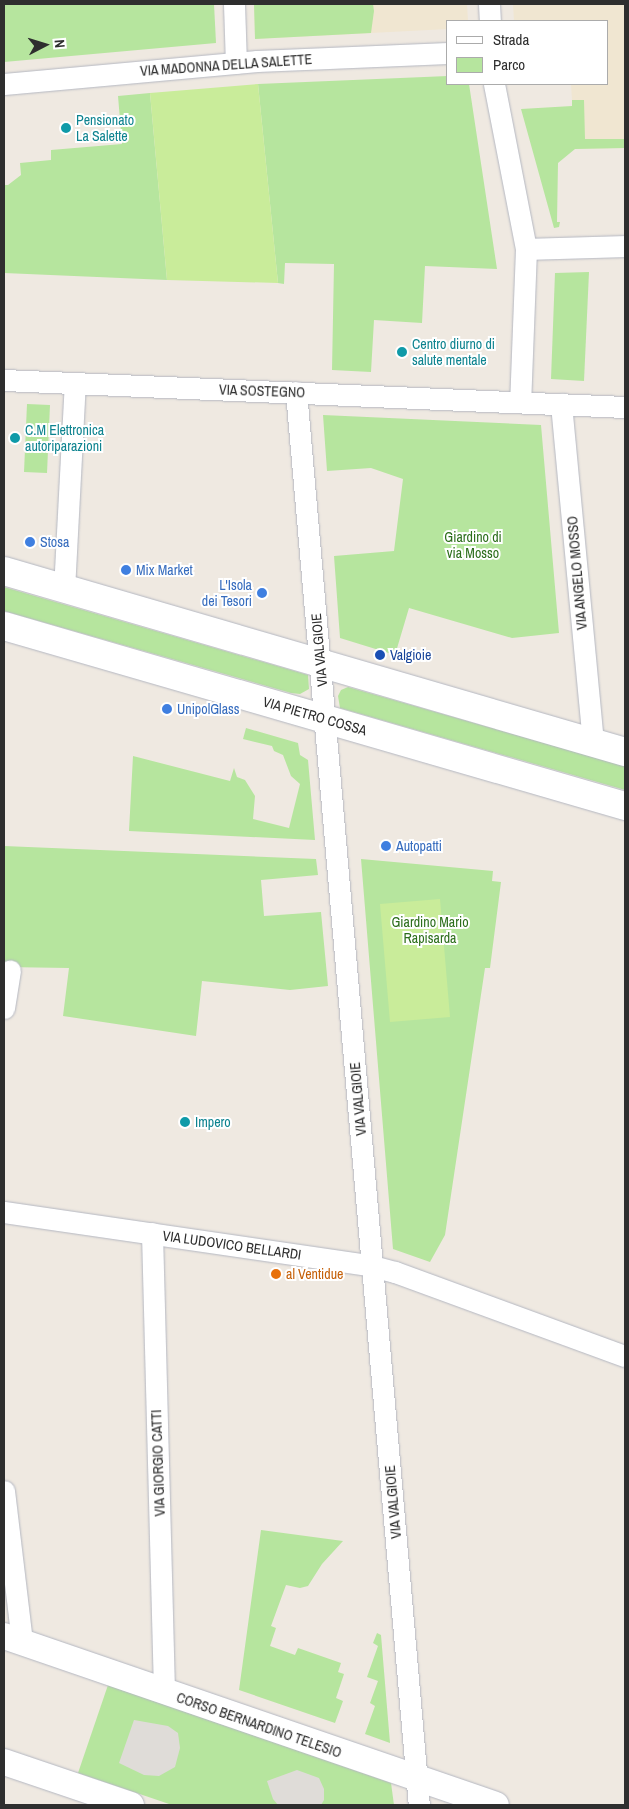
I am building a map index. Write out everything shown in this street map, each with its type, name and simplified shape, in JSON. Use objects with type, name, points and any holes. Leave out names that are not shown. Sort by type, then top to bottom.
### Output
[{"type":"main road","points":[[4,572],[625,752]]},
{"type":"main road","name":"VIA PIETRO COSSA","points":[[4,626],[625,806]]},
{"type":"street","points":[[234,4],[236,63]]},
{"type":"street","points":[[489,4],[490,20]]},
{"type":"street","name":"VIA MADONNA DELLA SALETTE","points":[[4,84],[236,63],[446,52]]},
{"type":"street","points":[[494,85],[526,249],[520,402]]},
{"type":"street","points":[[526,249],[625,246]]},
{"type":"street","name":"VIA SOSTEGNO","points":[[4,380],[625,407]]},
{"type":"street","points":[[64,590],[75,383]]},
{"type":"street","name":"VIA VALGIOIE","points":[[296,392],[420,1805]]},
{"type":"street","name":"VIA ANGELO MOSSO","points":[[561,404],[593,743]]},
{"type":"street","points":[[4,1008],[10,970]]},
{"type":"street","name":"VIA LUDOVICO BELLARDI","points":[[4,1212],[372,1266],[395,1272],[625,1356]]},
{"type":"street","name":"VIA GIORGIO CATTI","points":[[152,1233],[164,1692]]},
{"type":"street","name":"CORSO BERNARDINO TELESIO","points":[[4,1491],[13,1639],[496,1805]]},
{"type":"street","points":[[4,1762],[131,1805]]},
{"type":"shaded area","points":[[254,4],[467,4],[468,20],[446,20],[446,29],[255,39]]},
{"type":"shaded area","points":[[513,4],[625,4],[625,148],[575,149],[571,85],[609,85],[609,20],[514,20]]},
{"type":"shaded area","points":[[134,1720],[168,1726],[178,1733],[180,1748],[175,1767],[159,1776],[144,1775],[119,1763]]},
{"type":"shaded area","points":[[297,1770],[319,1778],[324,1789],[324,1800],[321,1805],[278,1805],[273,1799],[267,1781]]},
{"type":"green space","points":[[4,4],[214,4],[216,43],[4,62]]},
{"type":"green space","points":[[254,4],[373,4],[371,33],[255,39]]},
{"type":"green space","points":[[446,76],[446,85],[469,85],[497,269],[425,266],[422,323],[374,320],[371,372],[332,370],[334,264],[285,263],[284,284],[278,283],[258,84]]},
{"type":"green space","points":[[258,84],[278,283],[167,280],[150,93]]},
{"type":"green space","points":[[150,93],[167,280],[4,273],[4,185],[8,185],[21,175],[20,163],[51,160],[51,150],[122,144],[118,96]]},
{"type":"green space","points":[[572,100],[584,100],[585,139],[625,139],[625,148],[575,149],[558,163],[557,222],[560,222],[559,227],[554,228],[521,109],[572,106]]},
{"type":"green space","points":[[589,272],[584,381],[551,379],[555,273]]},
{"type":"green space","points":[[27,404],[50,405],[47,473],[24,472]]},
{"type":"green space","name":"Giardino di via Mosso","points":[[323,415],[541,425],[559,633],[512,638],[409,608],[395,655],[340,638],[334,556],[394,551],[403,479],[371,468],[327,471]]},
{"type":"green space","points":[[4,587],[308,675],[309,689],[300,694],[291,693],[4,611]]},
{"type":"green space","points":[[348,687],[625,766],[625,790],[340,708],[338,696],[341,690]]},
{"type":"green space","points":[[246,728],[298,743],[300,755],[308,760],[315,840],[129,831],[133,756],[230,781],[234,768],[237,777],[245,780],[255,796],[253,819],[289,828],[300,784],[291,776],[283,755],[274,751],[272,746],[243,739]]},
{"type":"green space","points":[[4,846],[316,859],[318,875],[261,880],[264,916],[321,912],[328,986],[290,990],[202,981],[196,1036],[63,1016],[69,968],[4,967]]},
{"type":"green space","name":"Giardino Mario Rapisarda","points":[[361,859],[493,871],[492,881],[501,882],[490,968],[485,968],[445,1235],[430,1262],[393,1249]]},
{"type":"green space","points":[[440,899],[450,1017],[390,1022],[380,904]]},
{"type":"green space","points":[[261,1530],[343,1541],[322,1564],[308,1586],[300,1588],[286,1585],[271,1626],[276,1628],[270,1646],[295,1655],[298,1648],[341,1663],[338,1672],[344,1674],[336,1698],[343,1701],[335,1723],[239,1690]]},
{"type":"green space","points":[[377,1633],[381,1635],[390,1743],[365,1734],[375,1706],[370,1703],[378,1681],[367,1677],[378,1646],[373,1643]]},
{"type":"green space","points":[[108,1685],[391,1783],[394,1805],[172,1805],[78,1773]]},
{"type":"place","name":"Pensionato La Salette","points":[[66,128]]},
{"type":"place","name":"Centro diurno di salute mentale","points":[[402,352]]},
{"type":"place","name":"C.M Elettronica autoriparazioni","points":[[15,438]]},
{"type":"place","name":"Stosa","points":[[30,542]]},
{"type":"place","name":"Mix Market","points":[[126,570]]},
{"type":"place","name":"L'Isola dei Tesori","points":[[262,593]]},
{"type":"place","name":"Valgioie","points":[[380,655]]},
{"type":"place","name":"UnipolGlass","points":[[167,709]]},
{"type":"place","name":"Autopatti","points":[[386,846]]},
{"type":"place","name":"Impero","points":[[185,1122]]},
{"type":"place","name":"al Ventidue","points":[[276,1274]]}]
